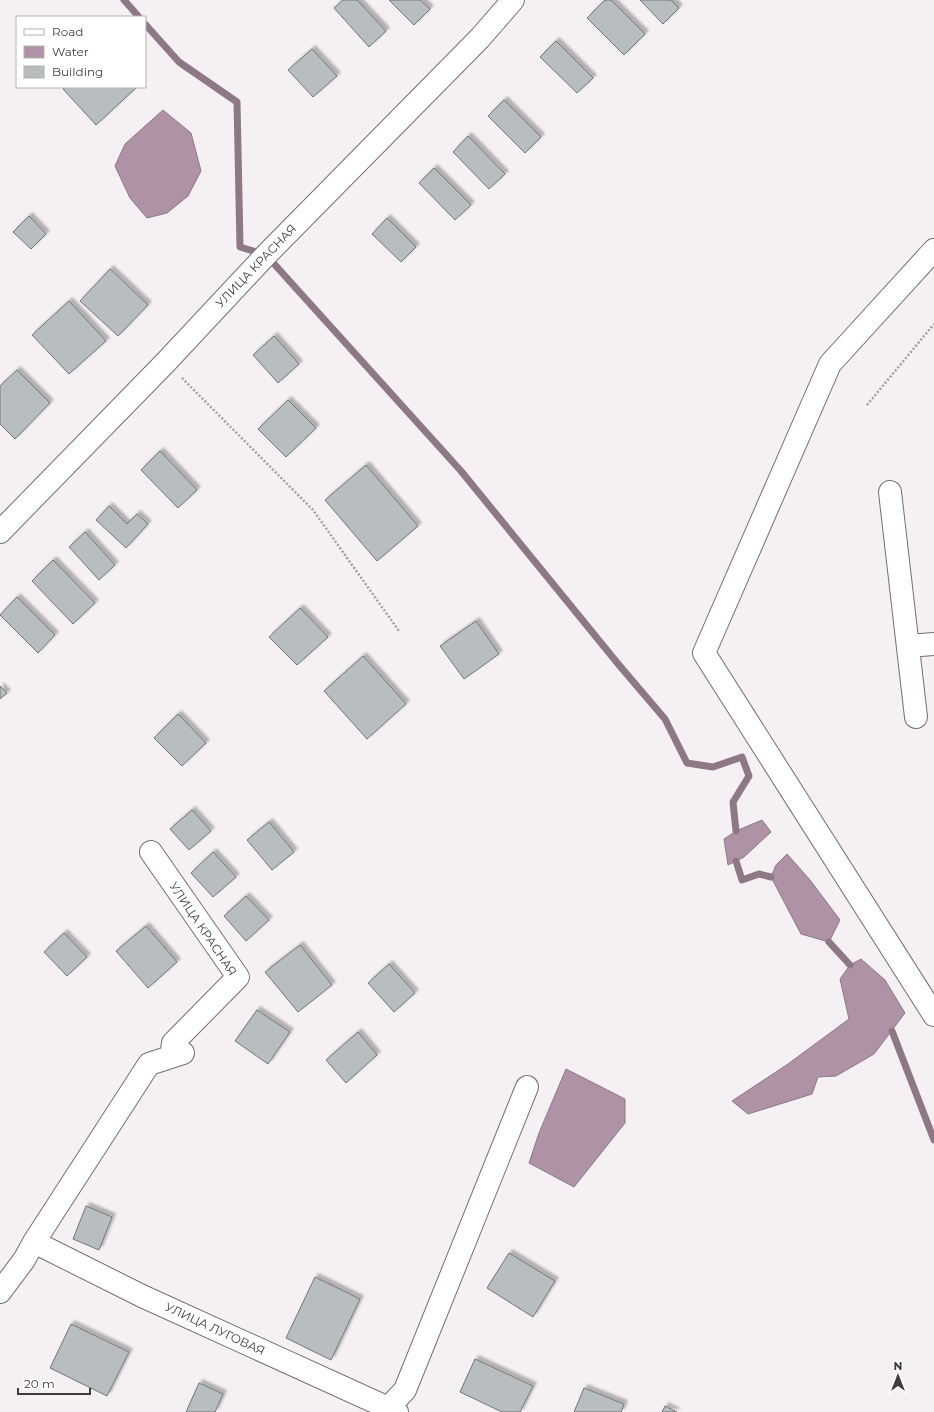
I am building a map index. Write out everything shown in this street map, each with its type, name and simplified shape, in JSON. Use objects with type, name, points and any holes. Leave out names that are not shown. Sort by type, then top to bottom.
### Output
[{"type":"street","name":"УЛИЦА КРАСНАЯ","points":[[0,532],[166,362],[266,255],[480,38],[512,0]]},
{"type":"street","points":[[934,250],[830,364],[704,653],[934,1015]]},
{"type":"street","points":[[890,492],[916,717]]},
{"type":"street","points":[[908,646],[934,644]]},
{"type":"street","name":"УЛИЦА КРАСНАЯ","points":[[34,1242],[149,1064],[177,1055],[173,1044],[238,977],[151,852]]},
{"type":"street","points":[[391,1411],[406,1390],[527,1087]]},
{"type":"street","points":[[0,1292],[24,1260],[34,1242]]},
{"type":"street","name":"УЛИЦА ЛУГОВАЯ","points":[[34,1242],[142,1296],[391,1411]]},
{"type":"path","points":[[867,405],[934,324]]},
{"type":"path","points":[[166,362],[313,510],[399,630]]},
{"type":"water","points":[[163,110],[191,133],[201,171],[188,196],[167,213],[147,218],[130,198],[115,166],[125,144]]},
{"type":"water","points":[[762,820],[771,832],[744,857],[728,865],[724,839],[736,831]]},
{"type":"water","points":[[787,854],[810,880],[840,920],[829,942],[801,934],[771,877],[776,865]]},
{"type":"water","points":[[861,959],[885,980],[905,1013],[874,1054],[836,1076],[818,1077],[812,1094],[748,1114],[732,1101],[788,1064],[849,1019],[840,979],[850,965]]},
{"type":"water","points":[[566,1069],[625,1099],[625,1123],[574,1187],[529,1163],[539,1133]]},
{"type":"building","points":[[343,0],[357,0],[386,31],[369,47],[334,8]]},
{"type":"building","points":[[389,0],[420,0],[430,9],[414,25]]},
{"type":"building","points":[[605,0],[611,0],[645,34],[624,55],[587,18]]},
{"type":"building","points":[[640,0],[671,0],[679,8],[663,24]]},
{"type":"building","points":[[556,41],[593,78],[577,93],[540,57]]},
{"type":"building","points":[[312,49],[337,76],[313,97],[288,70]]},
{"type":"building","points":[[64,88],[136,88],[96,125],[63,89]]},
{"type":"building","points":[[504,100],[541,137],[525,153],[488,116]]},
{"type":"building","points":[[468,136],[505,174],[489,189],[453,152]]},
{"type":"building","points":[[434,168],[471,205],[455,220],[419,183]]},
{"type":"building","points":[[29,216],[46,234],[31,249],[13,232]]},
{"type":"building","points":[[387,218],[416,247],[401,262],[372,234]]},
{"type":"building","points":[[110,269],[148,305],[118,336],[80,301]]},
{"type":"building","points":[[69,301],[106,341],[69,374],[32,335]]},
{"type":"building","points":[[274,336],[299,364],[278,383],[253,355]]},
{"type":"building","points":[[17,370],[50,403],[15,439],[0,424],[0,386]]},
{"type":"building","points":[[288,400],[316,428],[286,457],[258,429]]},
{"type":"building","points":[[160,451],[197,490],[178,508],[141,470]]},
{"type":"building","points":[[366,465],[418,526],[377,561],[325,500]]},
{"type":"building","points":[[109,506],[127,524],[137,514],[148,524],[126,548],[96,520]]},
{"type":"building","points":[[85,532],[115,565],[99,580],[69,547]]},
{"type":"building","points":[[53,560],[95,603],[73,624],[32,581]]},
{"type":"building","points":[[17,597],[55,635],[38,653],[0,615]]},
{"type":"building","points":[[300,608],[328,637],[297,665],[269,637]]},
{"type":"building","points":[[476,621],[499,654],[464,679],[440,646]]},
{"type":"building","points":[[363,656],[406,704],[367,739],[324,691]]},
{"type":"building","points":[[0,686],[7,693],[0,699]]},
{"type":"building","points":[[178,714],[206,743],[182,766],[154,738]]},
{"type":"building","points":[[192,810],[211,831],[189,850],[170,829]]},
{"type":"building","points":[[269,822],[294,852],[272,870],[247,840]]},
{"type":"building","points":[[213,852],[236,877],[213,897],[191,873]]},
{"type":"building","points":[[246,896],[269,920],[246,941],[224,916]]},
{"type":"building","points":[[146,926],[177,962],[148,988],[116,951]]},
{"type":"building","points":[[64,933],[87,957],[67,976],[44,952]]},
{"type":"building","points":[[300,945],[332,985],[298,1012],[265,972]]},
{"type":"building","points":[[389,964],[415,993],[394,1012],[368,983]]},
{"type":"building","points":[[257,1010],[290,1032],[268,1064],[235,1041]]},
{"type":"building","points":[[358,1032],[377,1055],[346,1083],[326,1060]]},
{"type":"building","points":[[86,1206],[112,1217],[99,1250],[73,1239]]},
{"type":"building","points":[[509,1253],[555,1281],[533,1317],[487,1288]]},
{"type":"building","points":[[315,1277],[360,1299],[331,1360],[286,1338]]},
{"type":"building","points":[[71,1324],[129,1352],[107,1396],[50,1368]]},
{"type":"building","points":[[475,1359],[533,1386],[520,1412],[502,1412],[460,1392]]},
{"type":"building","points":[[199,1383],[223,1394],[215,1412],[186,1412]]},
{"type":"building","points":[[584,1388],[624,1404],[621,1412],[574,1412]]},
{"type":"building","points":[[665,1406],[677,1412],[662,1412]]},
{"type":"waterway","points":[[124,0],[138,16]]},
{"type":"waterway","points":[[146,25],[179,62],[237,102],[240,247],[266,255],[461,471],[619,665],[665,719],[687,763],[713,767],[742,757],[749,776],[733,802],[736,831]]},
{"type":"waterway","points":[[736,861],[742,880],[759,874],[771,877]]},
{"type":"waterway","points":[[829,942],[850,965]]},
{"type":"waterway","points":[[892,1031],[934,1140]]}]
